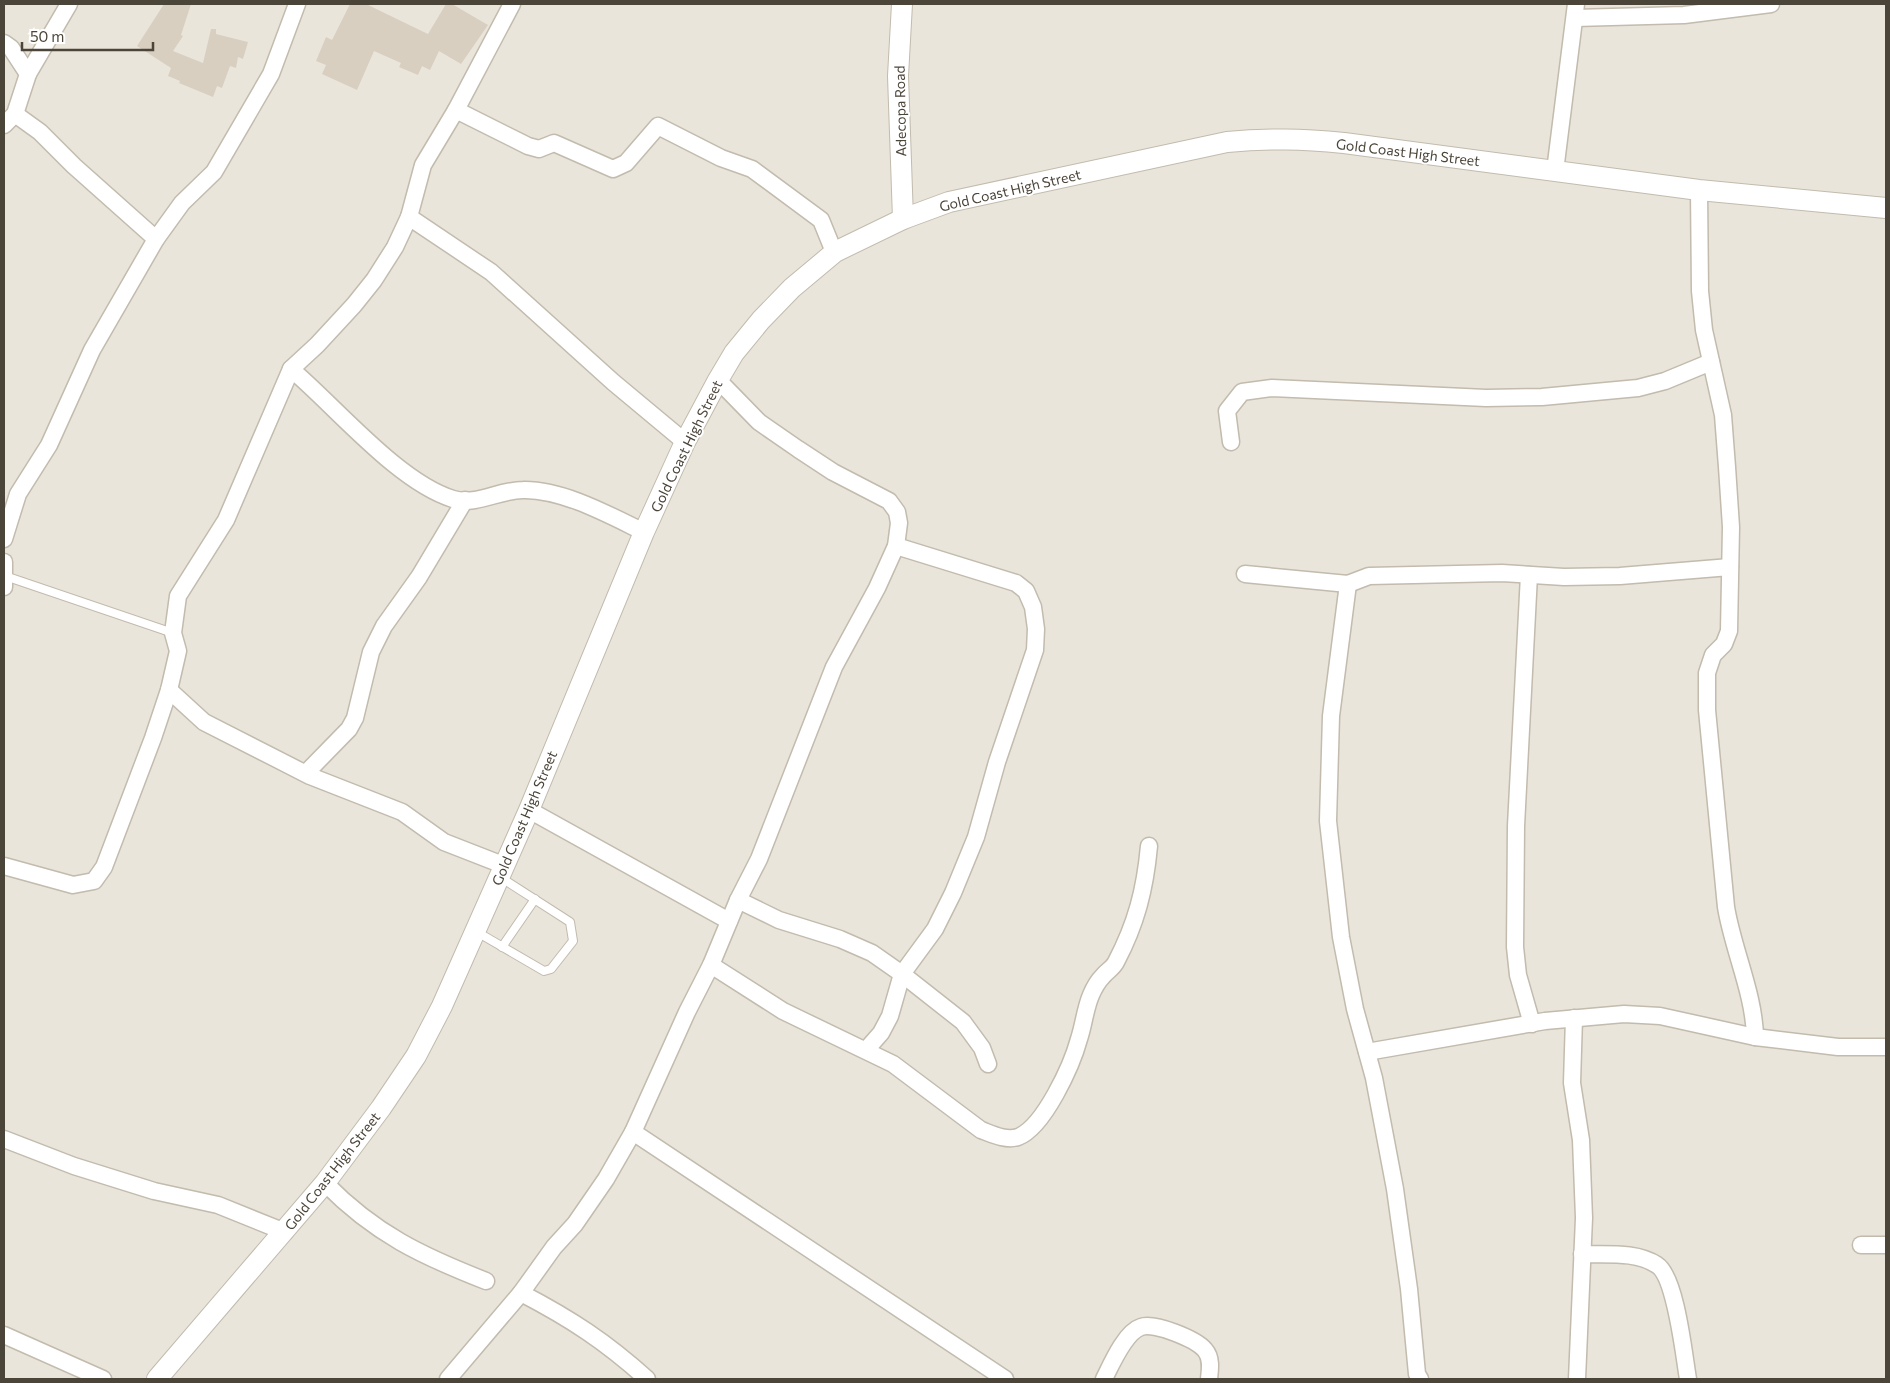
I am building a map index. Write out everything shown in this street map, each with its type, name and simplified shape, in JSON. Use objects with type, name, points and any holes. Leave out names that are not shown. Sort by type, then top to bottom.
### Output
[{"type":"street","points":[[69,4],[28,74],[9,119],[40,132],[74,166],[156,238]]},
{"type":"street","points":[[4,539],[18,494],[49,445],[92,350],[156,238],[182,203],[214,172],[219,164],[271,74],[296,4]]},
{"type":"street","points":[[4,866],[73,885],[94,881],[104,867],[154,738],[169,690],[178,651],[173,633],[178,596],[226,520],[291,369],[317,345],[374,280],[410,218],[423,166],[456,110],[512,4]]},
{"type":"street","name":"Adecopa Road","points":[[902,4],[898,76],[902,219]]},
{"type":"street","points":[[1555,171],[1576,11],[1684,15],[1771,4]]},
{"type":"street","points":[[4,43],[11,48],[28,74]]},
{"type":"street","points":[[456,110],[528,146],[539,149],[554,143],[613,169],[626,163],[658,126],[721,158],[752,169],[821,220],[834,252]]},
{"type":"street","name":"Gold Coast High Street","points":[[157,1379],[285,1232],[325,1183],[381,1108],[416,1056],[442,1006],[501,870],[530,810],[644,532],[684,442],[734,353],[760,320],[792,288],[834,252],[902,219],[949,202],[1227,142],[1260,139],[1292,138],[1344,143],[1699,190],[1886,208]]},
{"type":"street","points":[[1699,190],[1700,291],[1704,330],[1723,416],[1731,526],[1729,631],[1724,644],[1713,655],[1707,673],[1707,710],[1726,907],[1730,930],[1749,1000],[1755,1037]]},
{"type":"street","points":[[410,218],[491,272],[606,376],[684,442]]},
{"type":"street","points":[[1231,442],[1227,411],[1242,392],[1272,388],[1486,398],[1542,398],[1638,388],[1665,381],[1711,362]]},
{"type":"street","points":[[291,369],[360,434],[418,483],[436,493],[472,501],[500,492],[525,490],[584,504],[644,532]]},
{"type":"street","points":[[448,1379],[521,1293],[606,1179],[632,1132],[687,1012],[711,965],[728,921],[759,859],[834,668],[877,588],[896,546],[899,523],[897,512],[889,501],[833,472],[759,422],[718,380]]},
{"type":"street","points":[[306,774],[349,729],[355,718],[371,652],[384,626],[419,577],[465,500]]},
{"type":"street","points":[[866,1050],[881,1033],[890,1016],[902,974],[934,929],[953,893],[976,837],[997,762],[1032,658],[1036,629],[1033,606],[1026,591],[1016,583],[896,546]]},
{"type":"street","points":[[1245,574],[1348,584],[1369,576],[1502,573],[1620,576],[1730,567]]},
{"type":"street","points":[[1529,575],[1516,826],[1515,947],[1518,974],[1532,1024]]},
{"type":"street","points":[[1348,584],[1331,716],[1328,821],[1340,937],[1374,1078],[1395,1189],[1420,1379]]},
{"type":"street","points":[[169,690],[204,722],[306,774],[402,812],[444,842],[501,870]]},
{"type":"street","points":[[530,810],[728,921]]},
{"type":"street","points":[[711,965],[783,1011],[824,1033],[866,1050],[893,1064],[981,1130],[1010,1138],[1018,1137],[1028,1131],[1046,1110],[1079,1040],[1087,1004],[1094,988],[1103,975],[1115,965],[1135,920],[1145,886],[1149,846]]},
{"type":"street","points":[[738,900],[779,920],[840,939],[872,953],[963,1022],[979,1043],[988,1064]]},
{"type":"street","points":[[1367,1052],[1532,1024],[1624,1014],[1648,1014],[1755,1037],[1838,1047],[1886,1047]]},
{"type":"street","points":[[1574,1018],[1572,1083],[1582,1156],[1584,1218],[1578,1379]]},
{"type":"street","points":[[632,1132],[1005,1379]]},
{"type":"street","points":[[4,1139],[74,1166],[154,1191],[218,1205],[285,1232]]},
{"type":"street","points":[[325,1183],[352,1210],[377,1228],[428,1258],[486,1281]]},
{"type":"street","points":[[1862,1245],[1886,1245]]},
{"type":"street","points":[[1582,1254],[1629,1255],[1658,1266],[1672,1289],[1688,1379]]},
{"type":"street","points":[[521,1293],[567,1317],[616,1352],[647,1379]]},
{"type":"street","points":[[1104,1379],[1117,1354],[1132,1333],[1140,1327],[1150,1326],[1191,1339],[1205,1350],[1210,1365],[1209,1379]]},
{"type":"street","points":[[4,1335],[103,1379]]},
{"type":"lane","points":[[4,575],[173,633]]},
{"type":"lane","points":[[475,932],[544,971],[551,970],[573,941],[570,922],[535,899],[501,870]]},
{"type":"lane","points":[[502,948],[535,899]]},
{"type":"shaded area","points":[[4,4],[1886,4],[1886,1379],[4,1379]]},
{"type":"building","points":[[164,4],[191,4],[181,35],[183,36],[173,51],[203,63],[211,29],[216,29],[216,34],[248,42],[243,59],[238,57],[236,68],[230,66],[222,88],[217,86],[213,97],[179,83],[180,81],[168,76],[171,68],[137,46]]},
{"type":"building","points":[[350,4],[366,4],[428,34],[446,4],[452,4],[488,25],[461,64],[439,51],[430,70],[422,66],[418,75],[399,67],[401,63],[374,51],[357,90],[322,74],[326,65],[316,61],[326,37],[332,40]]}]
